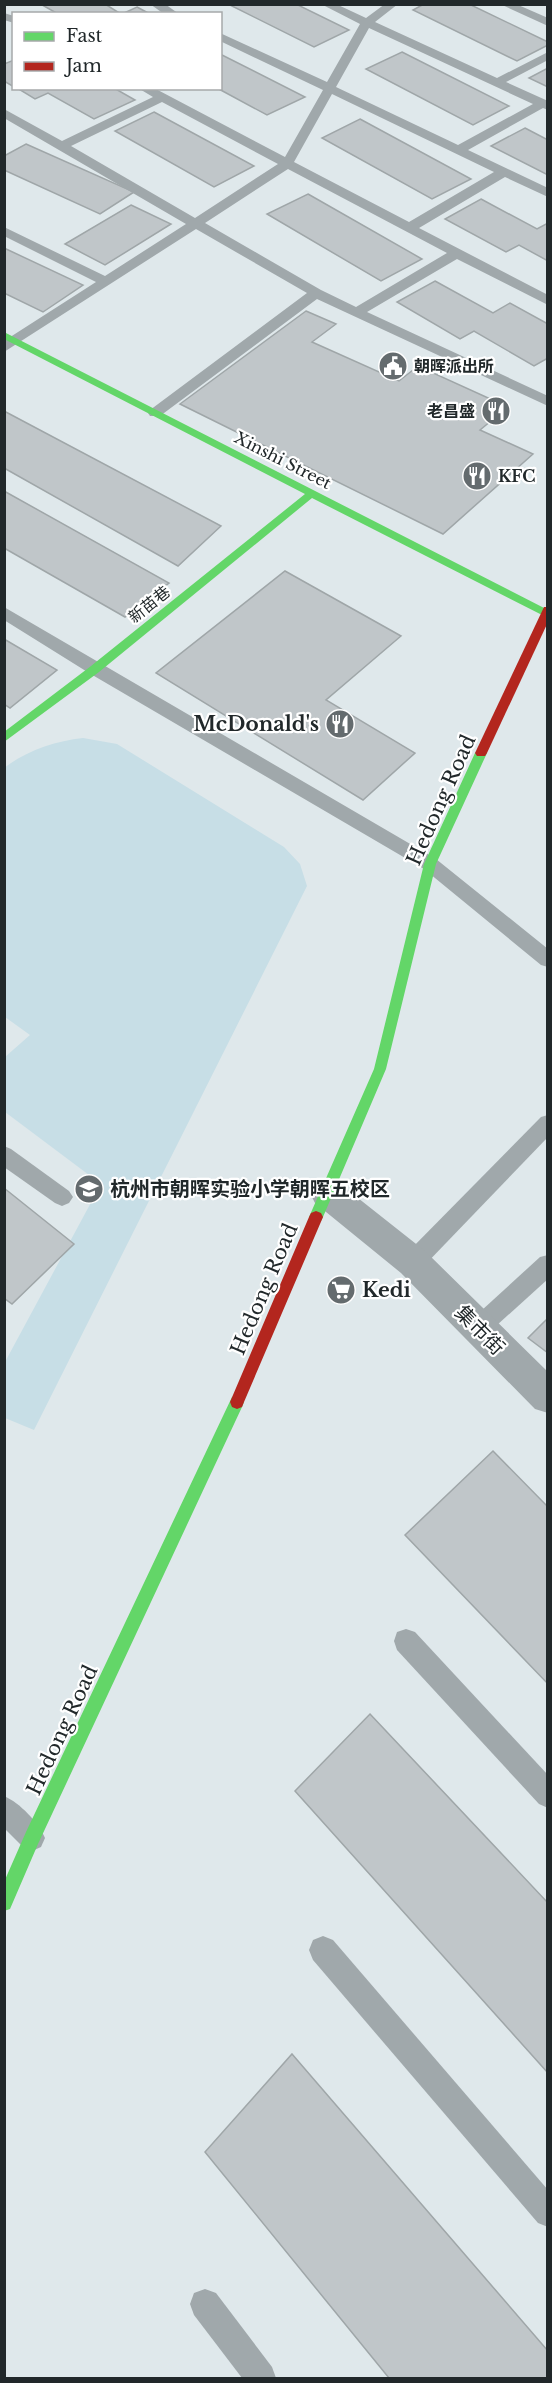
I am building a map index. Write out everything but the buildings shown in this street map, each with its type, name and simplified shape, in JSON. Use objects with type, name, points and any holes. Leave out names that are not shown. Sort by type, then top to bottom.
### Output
[{"type":"main road","name":"Xinshi Street","points":[[8,341],[155,413],[547,613]]},
{"type":"main road","name":"新苗巷","points":[[4,738],[94,669],[312,493]]},
{"type":"main road","name":"Hedong Road","points":[[4,1903],[32,1838],[221,1440],[380,1069],[430,864],[547,613]]},
{"type":"street","name":"集市街","points":[[327,1193],[413,1262],[548,1397]]},
{"type":"lane","points":[[155,4],[170,12]]},
{"type":"lane","points":[[326,4],[545,105]]},
{"type":"lane","points":[[8,341],[106,282],[288,164],[366,22],[393,4]]},
{"type":"lane","points":[[513,6],[548,23]]},
{"type":"lane","points":[[222,37],[548,193]]},
{"type":"lane","points":[[496,83],[548,55]]},
{"type":"lane","points":[[147,90],[548,301]]},
{"type":"lane","points":[[62,146],[161,98]]},
{"type":"lane","points":[[459,150],[545,105]]},
{"type":"lane","points":[[4,113],[19,127],[62,146],[316,293],[548,402]]},
{"type":"lane","points":[[409,228],[504,172]]},
{"type":"lane","points":[[4,231],[106,282]]},
{"type":"lane","points":[[357,312],[456,253]]},
{"type":"lane","points":[[155,413],[316,293]]},
{"type":"lane","points":[[4,612],[94,669],[430,864],[548,960]]},
{"type":"lane","points":[[413,1262],[548,1123]]},
{"type":"lane","points":[[4,1155],[62,1197]]},
{"type":"lane","points":[[478,1328],[548,1264]]},
{"type":"lane","points":[[406,1641],[548,1795]]},
{"type":"lane","points":[[4,1809],[32,1838]]},
{"type":"lane","points":[[323,1950],[548,2213]]},
{"type":"lane","points":[[205,2304],[261,2379]]},
{"type":"shaded area","name":"杭州市朝晖实验小学朝晖五校区","points":[[83,738],[117,744],[284,847],[300,864],[307,886],[34,1430],[5,1418],[5,1362],[101,1184],[5,1112],[5,1057],[30,1035],[5,1017],[4,768],[41,748]]},
{"type":"traffic: fast","points":[[4,335],[548,615]]},
{"type":"traffic: fast","points":[[4,738],[95,669],[312,493]]},
{"type":"traffic: fast","points":[[316,1217],[380,1069],[430,864],[481,753]]},
{"type":"traffic: fast","points":[[4,1903],[32,1838],[237,1402]]},
{"type":"traffic: jam","points":[[481,753],[548,610]]},
{"type":"traffic: jam","points":[[237,1402],[316,1217]]},
{"type":"place","name":"朝晖派出所","points":[[393,366]]},
{"type":"place","name":"老昌盛","points":[[496,411]]},
{"type":"place","name":"KFC","points":[[477,476]]},
{"type":"place","name":"McDonald's","points":[[340,724]]},
{"type":"place","name":"杭州市朝晖实验小学朝晖五校区","points":[[89,1189]]},
{"type":"place","name":"Kedi","points":[[341,1290]]}]
